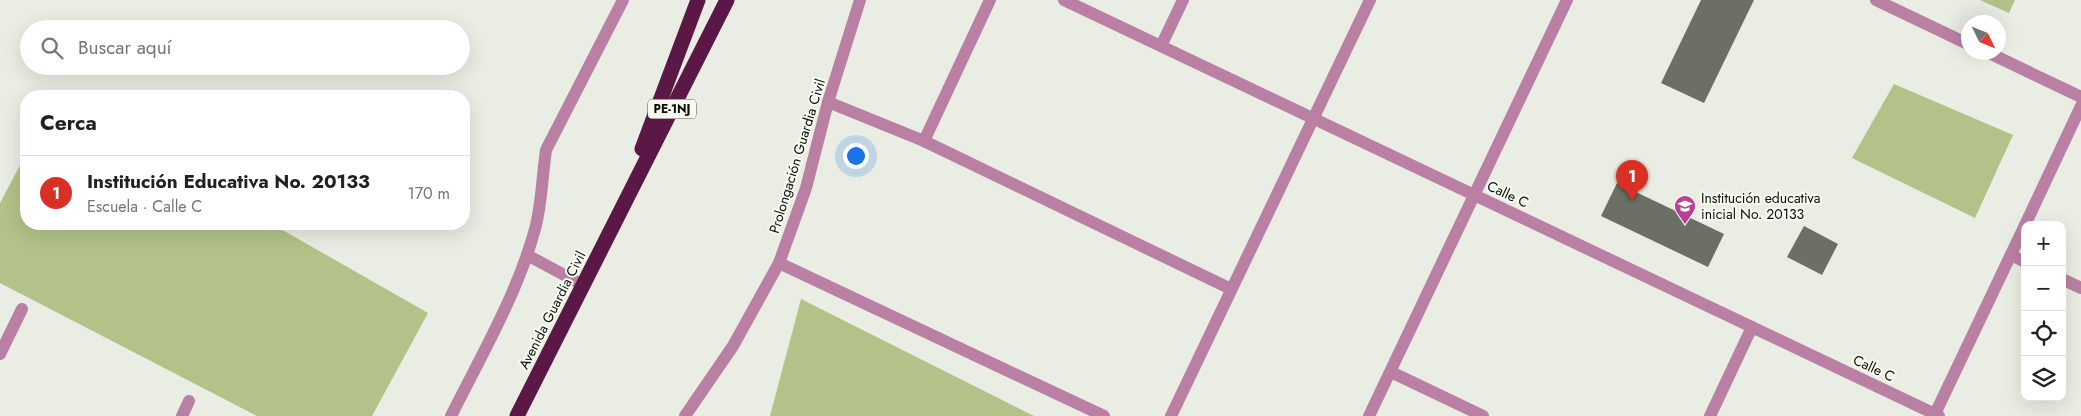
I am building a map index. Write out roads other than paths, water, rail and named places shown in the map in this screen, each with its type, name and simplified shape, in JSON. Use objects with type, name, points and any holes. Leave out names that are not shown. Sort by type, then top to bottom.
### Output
[{"type":"highway","name":"Avenida Guardia Civil","points":[[616,219],[698,0]]},
{"type":"highway","name":"Avenida Guardia Civil","points":[[517,416],[728,0]]},
{"type":"street","points":[[451,416],[504,311],[527,256],[541,203],[546,150],[623,0]]},
{"type":"street","name":"Prolongación Guardia Civil","points":[[685,416],[733,346],[779,264],[806,188],[828,102],[860,0]]},
{"type":"street","points":[[924,141],[990,0]]},
{"type":"street","name":"Calle C","points":[[1064,0],[1936,415]]},
{"type":"street","points":[[1161,46],[1183,0]]},
{"type":"street","points":[[1171,416],[1370,0]]},
{"type":"street","points":[[1369,416],[1566,0]]},
{"type":"street","points":[[1876,0],[1961,41]]},
{"type":"street","points":[[2003,60],[2081,97]]},
{"type":"street","points":[[828,102],[924,141],[1231,288]]},
{"type":"street","points":[[2027,221],[2081,106]]},
{"type":"street","points":[[1936,415],[2021,234]]},
{"type":"street","points":[[2011,255],[2021,260]]},
{"type":"street","points":[[527,256],[583,285]]},
{"type":"street","points":[[779,264],[1104,416]]},
{"type":"street","points":[[2066,281],[2081,288]]},
{"type":"street","points":[[0,354],[22,310]]},
{"type":"street","points":[[1710,416],[1752,327]]},
{"type":"street","points":[[1391,372],[1483,416]]},
{"type":"street","points":[[182,416],[189,401]]},
{"type":"place","name":"Institución Educativa No. 20133","points":[[1632,201]]},
{"type":"place","name":"Institución educativa inicial No. 20133","points":[[1685,225]]}]
